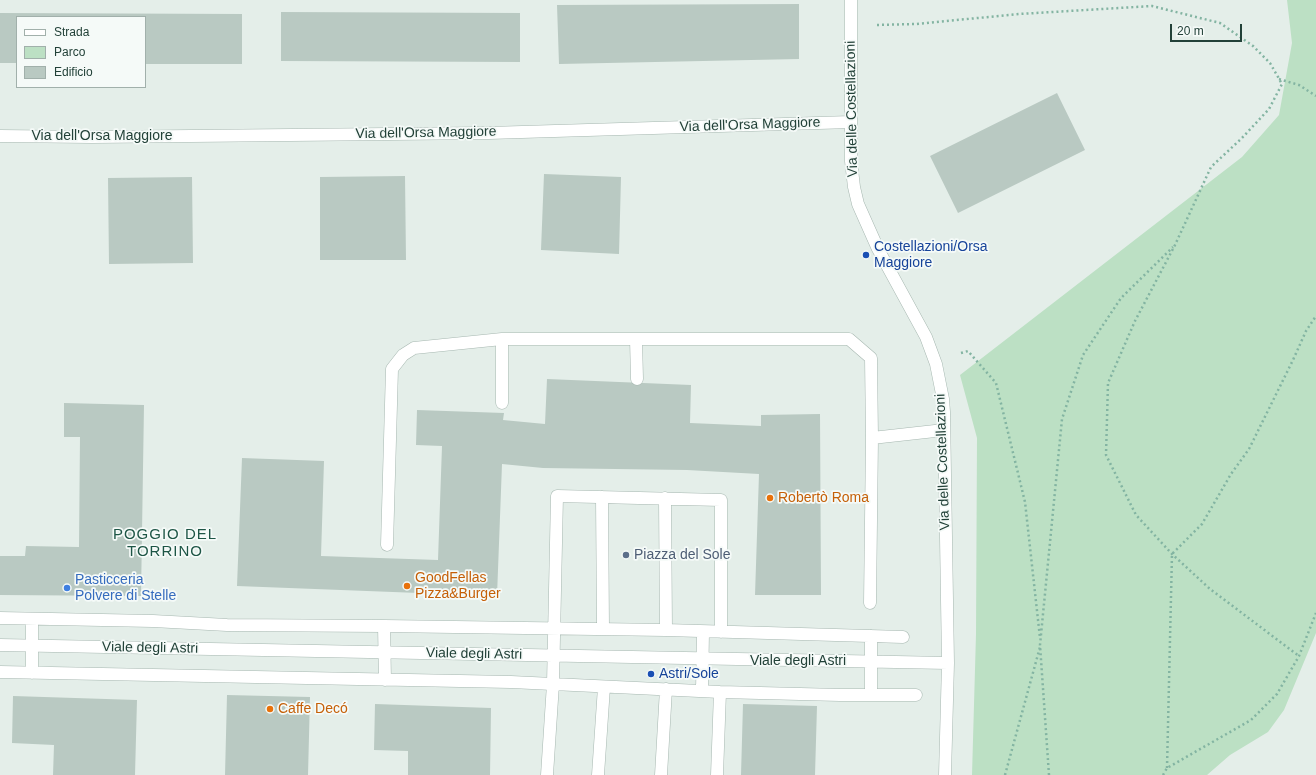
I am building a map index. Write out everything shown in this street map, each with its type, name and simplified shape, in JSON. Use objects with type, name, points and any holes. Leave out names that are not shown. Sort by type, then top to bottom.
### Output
[{"type":"street","name":"Via delle Costellazioni","points":[[851,0],[852,174],[858,204],[878,249],[913,311],[931,349],[941,387],[944,412],[948,663],[945,775]]},
{"type":"street","name":"Via dell'Orsa Maggiore","points":[[0,136],[92,137],[489,133],[851,122]]},
{"type":"street","points":[[502,339],[502,403]]},
{"type":"street","points":[[387,546],[392,369],[403,355],[414,348],[502,339],[849,339],[871,358],[872,438],[870,603]]},
{"type":"street","points":[[636,339],[637,380]]},
{"type":"street","points":[[872,438],[944,430]]},
{"type":"street","points":[[547,775],[553,684],[557,496],[721,500],[721,632]]},
{"type":"street","points":[[602,497],[603,629]]},
{"type":"street","points":[[665,498],[666,630]]},
{"type":"street","points":[[0,618],[153,621],[227,625],[666,630],[903,637]]},
{"type":"street","points":[[32,619],[32,672]]},
{"type":"street","points":[[384,626],[385,680]]},
{"type":"street","points":[[702,691],[703,632]]},
{"type":"street","points":[[871,636],[871,695]]},
{"type":"street","name":"Viale degli Astri","points":[[0,645],[948,663]]},
{"type":"street","points":[[0,672],[219,675],[512,682],[720,692],[916,695]]},
{"type":"street","points":[[598,775],[604,687]]},
{"type":"street","points":[[661,775],[666,689]]},
{"type":"street","points":[[717,775],[720,692]]},
{"type":"path","points":[[877,25],[916,24],[1019,14],[1152,6],[1220,23],[1253,46],[1270,63],[1282,84],[1269,109],[1242,138],[1211,167],[1175,245],[1135,321],[1108,383],[1106,455],[1136,515],[1172,554],[1210,590],[1299,656]]},
{"type":"path","points":[[1279,79],[1299,85],[1316,96]]},
{"type":"path","points":[[1005,775],[1040,645],[1062,420],[1083,355],[1121,298],[1175,245]]},
{"type":"path","points":[[1163,775],[1167,768],[1172,554],[1202,524],[1230,474],[1249,449],[1306,331],[1316,316]]},
{"type":"path","points":[[961,354],[968,351],[996,383],[1025,502],[1040,645],[1049,775]]},
{"type":"path","points":[[1167,768],[1251,720],[1277,694],[1299,656],[1316,612]]},
{"type":"green space","points":[[1287,0],[1316,0],[1316,633],[1284,710],[1268,732],[1230,755],[1207,775],[972,775],[976,634],[977,438],[960,375],[1242,157],[1279,115],[1292,43]]},
{"type":"building","points":[[799,4],[799,59],[559,64],[557,5]]},
{"type":"building","points":[[281,12],[520,13],[520,62],[281,61]]},
{"type":"building","points":[[0,13],[242,14],[242,64],[146,64],[146,16],[16,16],[16,63],[0,63]]},
{"type":"building","points":[[1057,93],[1085,150],[958,213],[930,156]]},
{"type":"building","points":[[544,174],[621,177],[619,254],[541,250]]},
{"type":"building","points":[[405,176],[406,260],[320,260],[320,177]]},
{"type":"building","points":[[192,177],[193,263],[109,264],[108,178]]},
{"type":"building","points":[[547,379],[691,385],[690,423],[761,426],[761,415],[820,414],[821,595],[755,595],[759,474],[687,470],[543,468],[502,464],[497,596],[237,586],[242,458],[324,461],[321,556],[438,560],[442,446],[416,445],[417,410],[504,413],[503,420],[545,424]]},
{"type":"building","points":[[64,403],[144,405],[141,596],[0,595],[0,556],[25,556],[26,546],[79,547],[80,437],[64,437]]},
{"type":"building","points":[[227,695],[310,697],[308,775],[225,775]]},
{"type":"building","points":[[13,696],[137,700],[135,775],[53,775],[54,745],[12,743]]},
{"type":"building","points":[[375,704],[491,708],[490,775],[408,775],[408,751],[374,750]]},
{"type":"building","points":[[743,704],[817,706],[815,775],[741,775]]},
{"type":"place","name":"Costellazioni/Orsa Maggiore","points":[[866,255]]},
{"type":"place","name":"Robertò Roma","points":[[770,498]]},
{"type":"place","name":"Piazza del Sole","points":[[626,555]]},
{"type":"place","name":"GoodFellas Pizza&Burger","points":[[407,586]]},
{"type":"place","name":"Pasticceria Polvere di Stelle","points":[[67,588]]},
{"type":"place","name":"Astri/Sole","points":[[651,674]]},
{"type":"place","name":"Caffe Decó","points":[[270,709]]},
{"type":"district","name":"POGGIO DEL TORRINO","points":[[165,544]]}]
